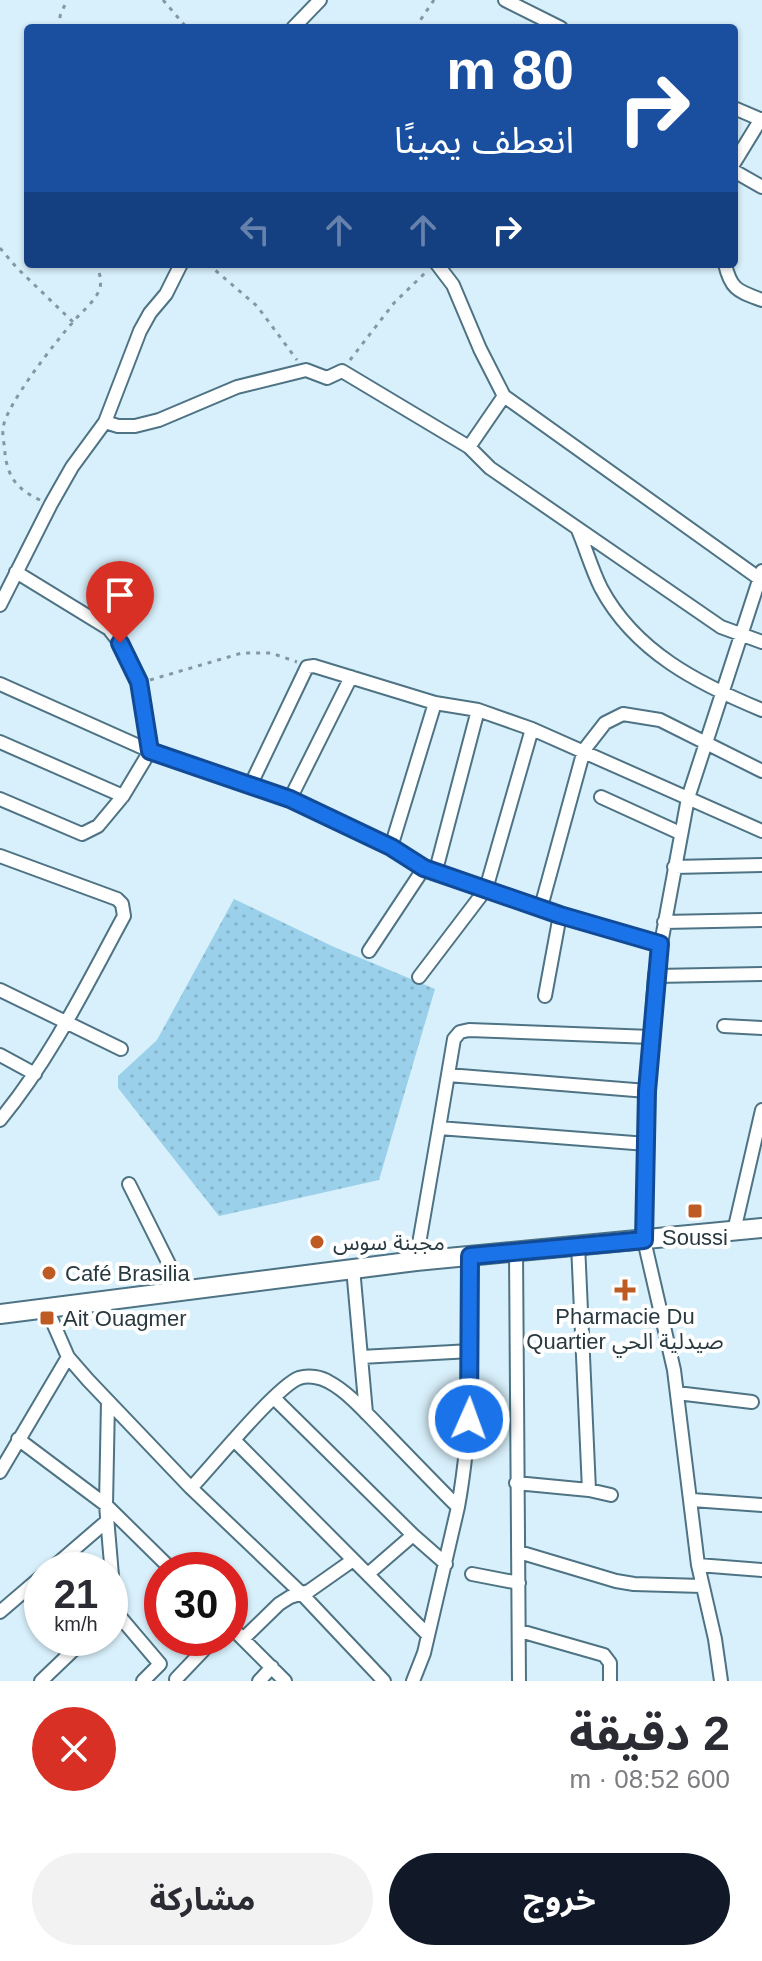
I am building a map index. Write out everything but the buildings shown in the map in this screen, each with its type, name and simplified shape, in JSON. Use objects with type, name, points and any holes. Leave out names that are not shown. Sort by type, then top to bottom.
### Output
[{"type":"main road","points":[[0,1314],[353,1268],[762,1228]]},
{"type":"street","points":[[297,24],[320,0]]},
{"type":"street","points":[[505,0],[553,24]]},
{"type":"street","points":[[738,110],[761,120],[738,157]]},
{"type":"street","points":[[738,173],[762,187]]},
{"type":"street","points":[[0,605],[72,467],[105,422],[140,331],[166,294],[179,268]]},
{"type":"street","points":[[439,268],[453,285],[504,396],[761,575],[688,798],[680,833],[655,976],[647,1091],[644,1240],[674,1370],[698,1565],[721,1681]]},
{"type":"street","points":[[726,268],[729,282],[739,292],[762,300]]},
{"type":"street","points":[[105,422],[135,426],[159,420],[226,390],[306,370],[327,378],[342,371],[469,447],[490,468],[721,627],[762,642]]},
{"type":"street","points":[[469,447],[504,396]]},
{"type":"street","points":[[578,529],[601,589],[632,631],[666,662],[723,694],[762,710]]},
{"type":"street","points":[[0,799],[82,834],[92,831],[123,796],[150,751],[139,682],[120,643],[109,629],[16,572]]},
{"type":"street","points":[[251,784],[307,667],[314,666],[435,703],[478,710],[532,729],[762,831]]},
{"type":"street","points":[[290,799],[351,677]]},
{"type":"street","points":[[0,684],[150,751],[290,799],[430,869],[560,915],[660,944]]},
{"type":"street","points":[[391,847],[435,703]]},
{"type":"street","points":[[369,951],[430,869],[478,710]]},
{"type":"street","points":[[541,907],[584,750],[605,723],[623,714],[660,720],[762,771]]},
{"type":"street","points":[[419,977],[486,889],[532,729]]},
{"type":"street","points":[[0,742],[123,796]]},
{"type":"street","points":[[601,797],[680,833]]},
{"type":"street","points":[[0,856],[117,899],[122,904],[124,916],[67,1022],[35,1074],[0,1120]]},
{"type":"street","points":[[674,867],[762,865]]},
{"type":"street","points":[[545,996],[560,915]]},
{"type":"street","points":[[664,922],[762,920]]},
{"type":"street","points":[[655,976],[762,974]]},
{"type":"street","points":[[0,990],[121,1049]]},
{"type":"street","points":[[724,1026],[762,1028]]},
{"type":"street","points":[[416,1261],[454,1039],[460,1032],[651,1037]]},
{"type":"street","points":[[0,1055],[35,1074]]},
{"type":"street","points":[[448,1075],[647,1091]]},
{"type":"street","points":[[734,1231],[762,1110]]},
{"type":"street","points":[[439,1128],[647,1144]]},
{"type":"street","points":[[129,1184],[183,1292]]},
{"type":"street","points":[[578,1244],[589,1490]]},
{"type":"street","points":[[516,1250],[519,1681]]},
{"type":"street","points":[[413,1681],[446,1564],[467,1456],[471,1351],[470,1256]]},
{"type":"street","points":[[353,1268],[366,1413]]},
{"type":"street","points":[[47,1309],[68,1357],[191,1488],[301,1593],[384,1681]]},
{"type":"street","points":[[361,1357],[471,1351]]},
{"type":"street","points":[[0,1472],[68,1357]]},
{"type":"street","points":[[191,1488],[274,1398],[298,1379],[319,1378],[334,1385],[366,1413],[458,1507]]},
{"type":"street","points":[[677,1393],[752,1402]]},
{"type":"street","points":[[274,1398],[446,1564]]},
{"type":"street","points":[[108,1401],[106,1505],[109,1552]]},
{"type":"street","points":[[18,1439],[106,1505],[154,1552]]},
{"type":"street","points":[[235,1441],[428,1635]]},
{"type":"street","points":[[516,1483],[611,1495]]},
{"type":"street","points":[[692,1500],[762,1505]]},
{"type":"street","points":[[71,1552],[107,1521]]},
{"type":"street","points":[[368,1574],[413,1535]]},
{"type":"street","points":[[519,1552],[616,1581],[702,1586]]},
{"type":"street","points":[[248,1634],[279,1604],[309,1591],[353,1560]]},
{"type":"street","points":[[698,1565],[762,1570]]},
{"type":"street","points":[[472,1574],[519,1583]]},
{"type":"street","points":[[0,1612],[24,1591]]},
{"type":"street","points":[[128,1630],[177,1680],[199,1656]]},
{"type":"street","points":[[520,1631],[604,1655],[610,1663],[610,1681]]},
{"type":"street","points":[[248,1642],[285,1681]]},
{"type":"street","points":[[41,1681],[67,1656]]},
{"type":"street","points":[[143,1681],[160,1664]]},
{"type":"street","points":[[259,1681],[272,1667]]},
{"type":"path","points":[[61,24],[60,16],[67,0]]},
{"type":"path","points":[[163,0],[184,24]]},
{"type":"path","points":[[418,24],[434,0]]},
{"type":"path","points":[[0,248],[73,322]]},
{"type":"path","points":[[51,504],[22,492],[12,477],[2,427],[11,408],[100,289],[97,268]]},
{"type":"path","points":[[213,268],[257,306],[306,370]]},
{"type":"path","points":[[342,371],[394,303],[432,268]]},
{"type":"path","points":[[0,448],[5,451]]},
{"type":"path","points":[[139,682],[242,653],[271,653],[307,667]]},
{"type":"shaded area","points":[[234,899],[334,947],[435,989],[379,1180],[219,1216],[118,1088],[118,1076],[157,1040]]},
{"type":"place","name":"Soussi","points":[[695,1211]]},
{"type":"place","name":"مجبنة سوس","points":[[317,1242]]},
{"type":"place","name":"Café Brasilia","points":[[49,1273]]},
{"type":"place","name":"Pharmacie Du Quartier صيدلية الحي","points":[[625,1290]]},
{"type":"place","name":"Ait Ouagmer","points":[[47,1318]]},
{"type":"route","points":[[120,643],[139,682],[150,751],[290,799],[391,847],[424,868],[560,915],[660,944],[647,1091],[644,1240],[470,1256],[469,1419]]}]
